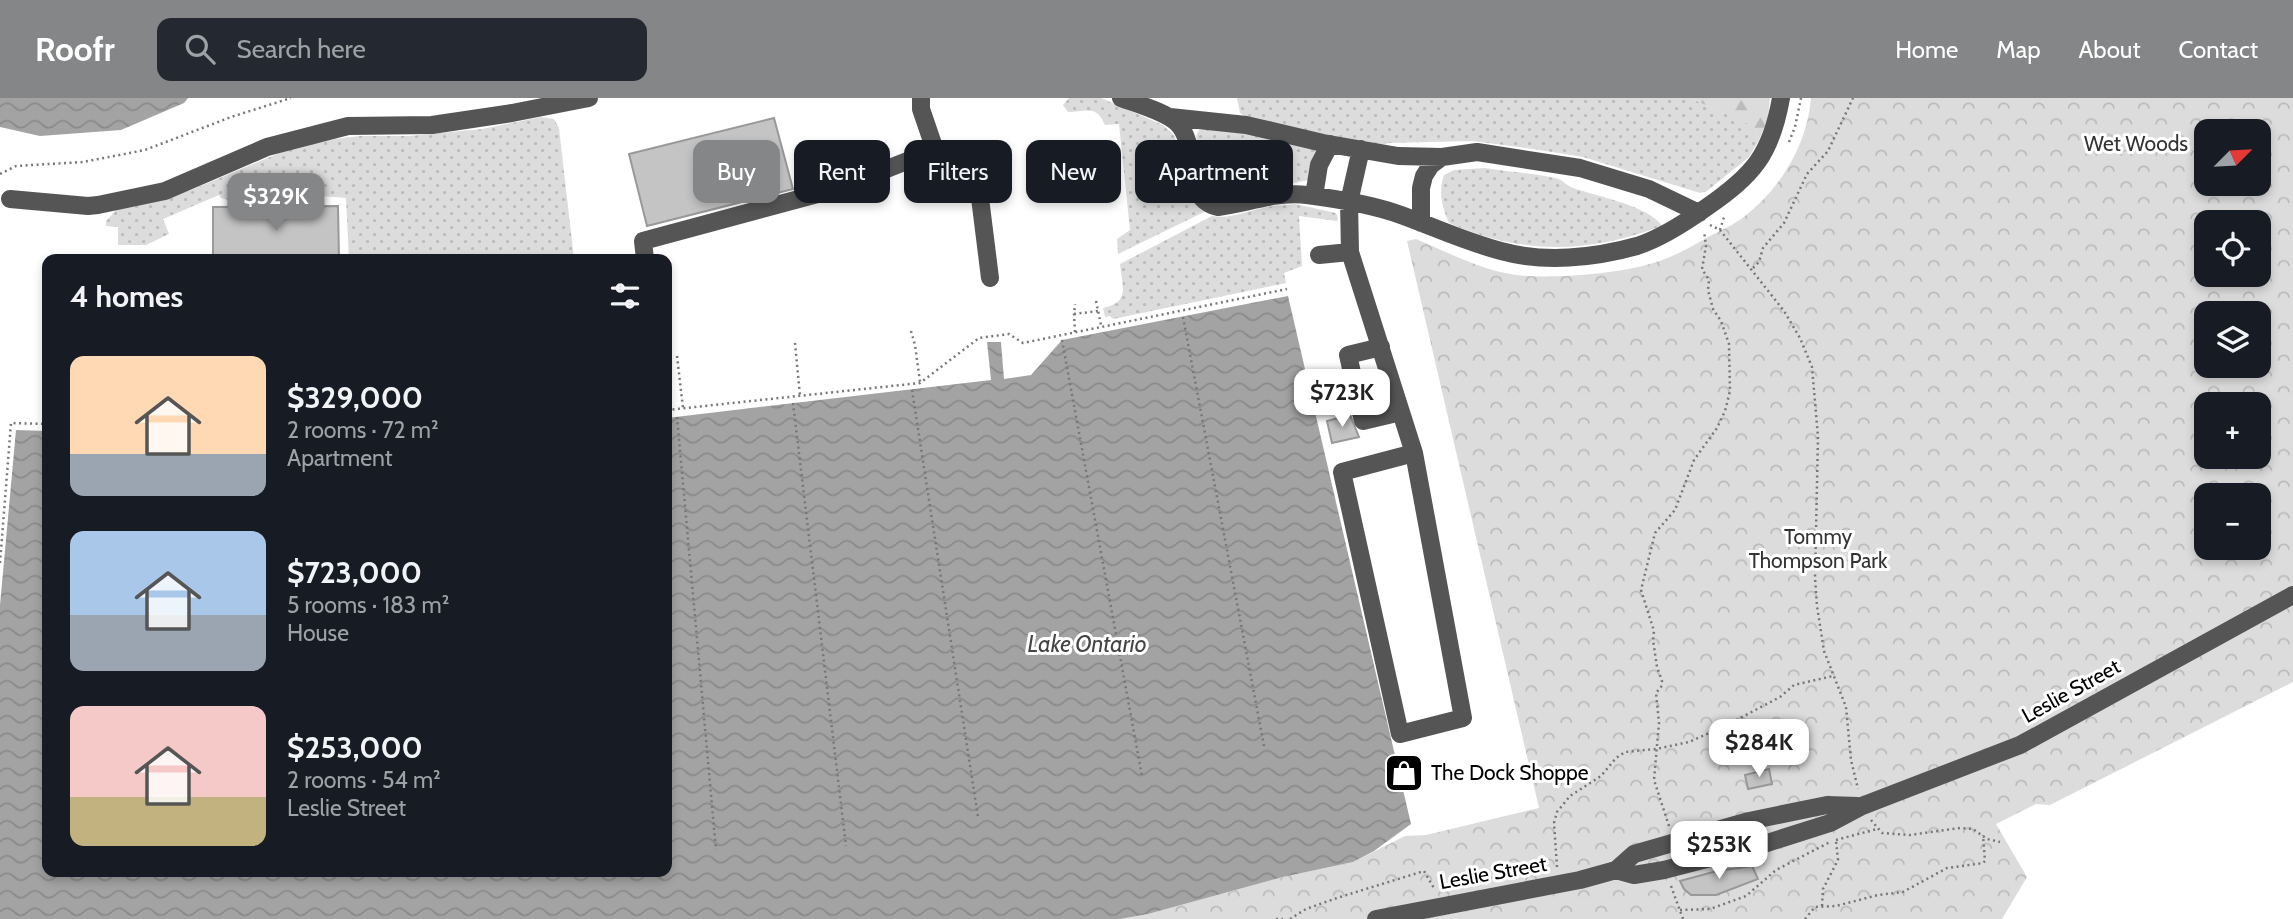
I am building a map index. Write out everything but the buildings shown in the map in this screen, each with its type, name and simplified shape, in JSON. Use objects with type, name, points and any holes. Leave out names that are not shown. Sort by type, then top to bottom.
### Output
[{"type":"street","points":[[10,199],[98,205],[165,191],[267,147],[348,126],[432,125],[589,98]]},
{"type":"street","points":[[921,98],[921,109],[932,140]]},
{"type":"street","points":[[1121,98],[1170,117],[1246,125],[1398,156],[1442,157],[1477,152],[1580,168],[1649,189],[1701,220]]},
{"type":"street","points":[[1170,117],[1185,134],[1199,196],[1211,205],[1226,206],[1282,195],[1314,196],[1399,214],[1502,251],[1564,258],[1638,245],[1701,220],[1766,152],[1776,127],[1781,98]]},
{"type":"street","points":[[1314,196],[1319,165],[1330,144]]},
{"type":"street","points":[[1361,149],[1349,202],[1350,252],[1414,453],[1463,718],[1400,734],[1342,472],[1414,453]]},
{"type":"street","points":[[1421,223],[1421,188],[1424,176],[1431,165],[1442,157]]},
{"type":"street","points":[[644,254],[643,241],[836,190],[904,163]]},
{"type":"street","points":[[981,203],[990,278]]},
{"type":"street","points":[[1319,255],[1350,252]]},
{"type":"street","points":[[1381,347],[1348,355],[1363,421],[1401,412]]},
{"type":"street","name":"Leslie Street","points":[[1616,870],[1634,875],[1664,870],[1764,845],[1830,823],[1862,806],[2021,745],[2293,595]]},
{"type":"street","name":"Leslie Street","points":[[1376,919],[1520,893],[1616,870],[1634,854],[1762,818],[1827,806],[1862,806]]},
{"type":"path","points":[[0,174],[16,166],[83,162],[145,150],[231,117],[291,98]]},
{"type":"path","points":[[1752,269],[1759,262],[1763,248],[1784,223],[1807,174],[1828,151],[1846,107],[1853,98]]},
{"type":"path","points":[[1675,843],[1654,780],[1659,723],[1656,693],[1662,681],[1657,667],[1654,631],[1641,590],[1655,533],[1675,510],[1694,460],[1717,428],[1725,411],[1730,391],[1729,344],[1721,321],[1713,309],[1709,280],[1702,269],[1706,246],[1701,220]]},
{"type":"path","points":[[1720,230],[1784,311],[1800,338],[1812,367],[1818,437],[1816,592],[1820,634],[1846,707],[1851,760],[1862,806],[1882,834],[1910,835],[1960,828],[1973,829],[1993,842],[2000,842]]},
{"type":"path","points":[[672,410],[920,383],[979,338],[1009,334],[1023,343],[1287,289]]},
{"type":"path","points":[[1096,301],[1102,327]]},
{"type":"path","points":[[1075,304],[1075,332]]},
{"type":"path","points":[[1073,314],[1098,311]]},
{"type":"path","points":[[1183,317],[1264,746]]},
{"type":"path","points":[[911,331],[920,383]]},
{"type":"path","points":[[1062,340],[1142,776]]},
{"type":"path","points":[[795,343],[800,396]]},
{"type":"path","points":[[677,356],[683,409]]},
{"type":"path","points":[[912,390],[978,817]]},
{"type":"path","points":[[793,403],[846,846]]},
{"type":"path","points":[[677,417],[716,850]]},
{"type":"path","points":[[0,563],[11,423],[42,424]]},
{"type":"path","points":[[1558,885],[1554,823],[1557,812],[1570,796],[1601,776],[1625,751],[1656,749],[1689,742],[1780,697],[1794,685],[1833,676]]},
{"type":"path","points":[[1680,909],[1710,909],[1746,896],[1776,870],[1836,841],[1877,829]]},
{"type":"path","points":[[1806,918],[1815,907],[1836,906],[1903,892],[1947,868],[1983,863],[1983,834]]},
{"type":"path","points":[[1822,906],[1823,890],[1838,860],[1836,841]]},
{"type":"path","points":[[1664,870],[1683,919]]},
{"type":"path","points":[[1290,919],[1337,898],[1424,871],[1442,905]]},
{"type":"path","points":[[1276,919],[1283,919]]},
{"type":"green space","points":[[1069,98],[1101,98],[1163,125],[1176,140],[1135,140],[1135,203],[1194,203],[1204,212],[1118,254],[1117,239],[1130,230],[1119,124],[1105,125],[1095,112],[1068,112],[1063,105]]},
{"type":"green space","points":[[1237,98],[1690,98],[1749,124],[1759,140],[1749,157],[1707,191],[1700,193],[1583,157],[1533,149],[1472,141],[1389,143],[1373,147],[1254,123],[1240,113]]},
{"type":"green space","points":[[1690,98],[1770,98],[1768,118],[1759,140],[1748,124]]},
{"type":"green space","name":"Tommy Thompson Park","points":[[1811,98],[2293,98],[2293,682],[2050,805],[2036,804],[1996,824],[2027,877],[2002,919],[1120,919],[1353,862],[1405,836],[1426,835],[1539,808],[1407,241],[1416,239],[1484,267],[1527,276],[1595,274],[1646,265],[1684,250],[1741,219],[1768,195],[1779,181],[1804,133]]},
{"type":"green space","points":[[541,117],[554,119],[559,128],[573,254],[349,254],[346,198],[321,196],[228,200],[219,195],[163,219],[169,234],[146,245],[118,245],[118,227],[106,226],[106,221],[116,210],[191,190],[289,149],[360,136],[409,136],[482,129]]},
{"type":"green space","points":[[1211,128],[1247,132],[1279,140],[1197,140],[1199,130]]},
{"type":"green space","points":[[1293,143],[1320,150],[1309,180],[1293,183]]},
{"type":"green space","points":[[1485,168],[1558,179],[1573,188],[1634,207],[1656,219],[1662,226],[1607,242],[1555,247],[1503,241],[1449,223],[1442,199],[1444,175],[1454,170]]},
{"type":"green space","points":[[1295,204],[1336,213],[1338,218],[1337,221],[1299,216],[1302,266],[1284,273],[1286,283],[1113,319],[1110,316],[1105,317],[1103,308],[1118,302],[1123,292],[1120,264],[1212,216],[1233,216],[1267,207]]},
{"type":"water","points":[[0,98],[188,98],[184,103],[121,130],[40,136],[0,127]]},
{"type":"water","name":"Lake Ontario","points":[[1288,296],[1411,824],[1374,851],[1353,862],[1120,919],[0,919],[0,605],[16,430],[42,431],[42,877],[672,877],[672,417],[991,380],[987,342],[1001,342],[1004,379],[1031,375],[1062,340]]},
{"type":"place","name":"The Dock Shoppe","points":[[1404,773]]},
{"type":"park label","name":"Wet Woods","points":[[2136,144]]}]
